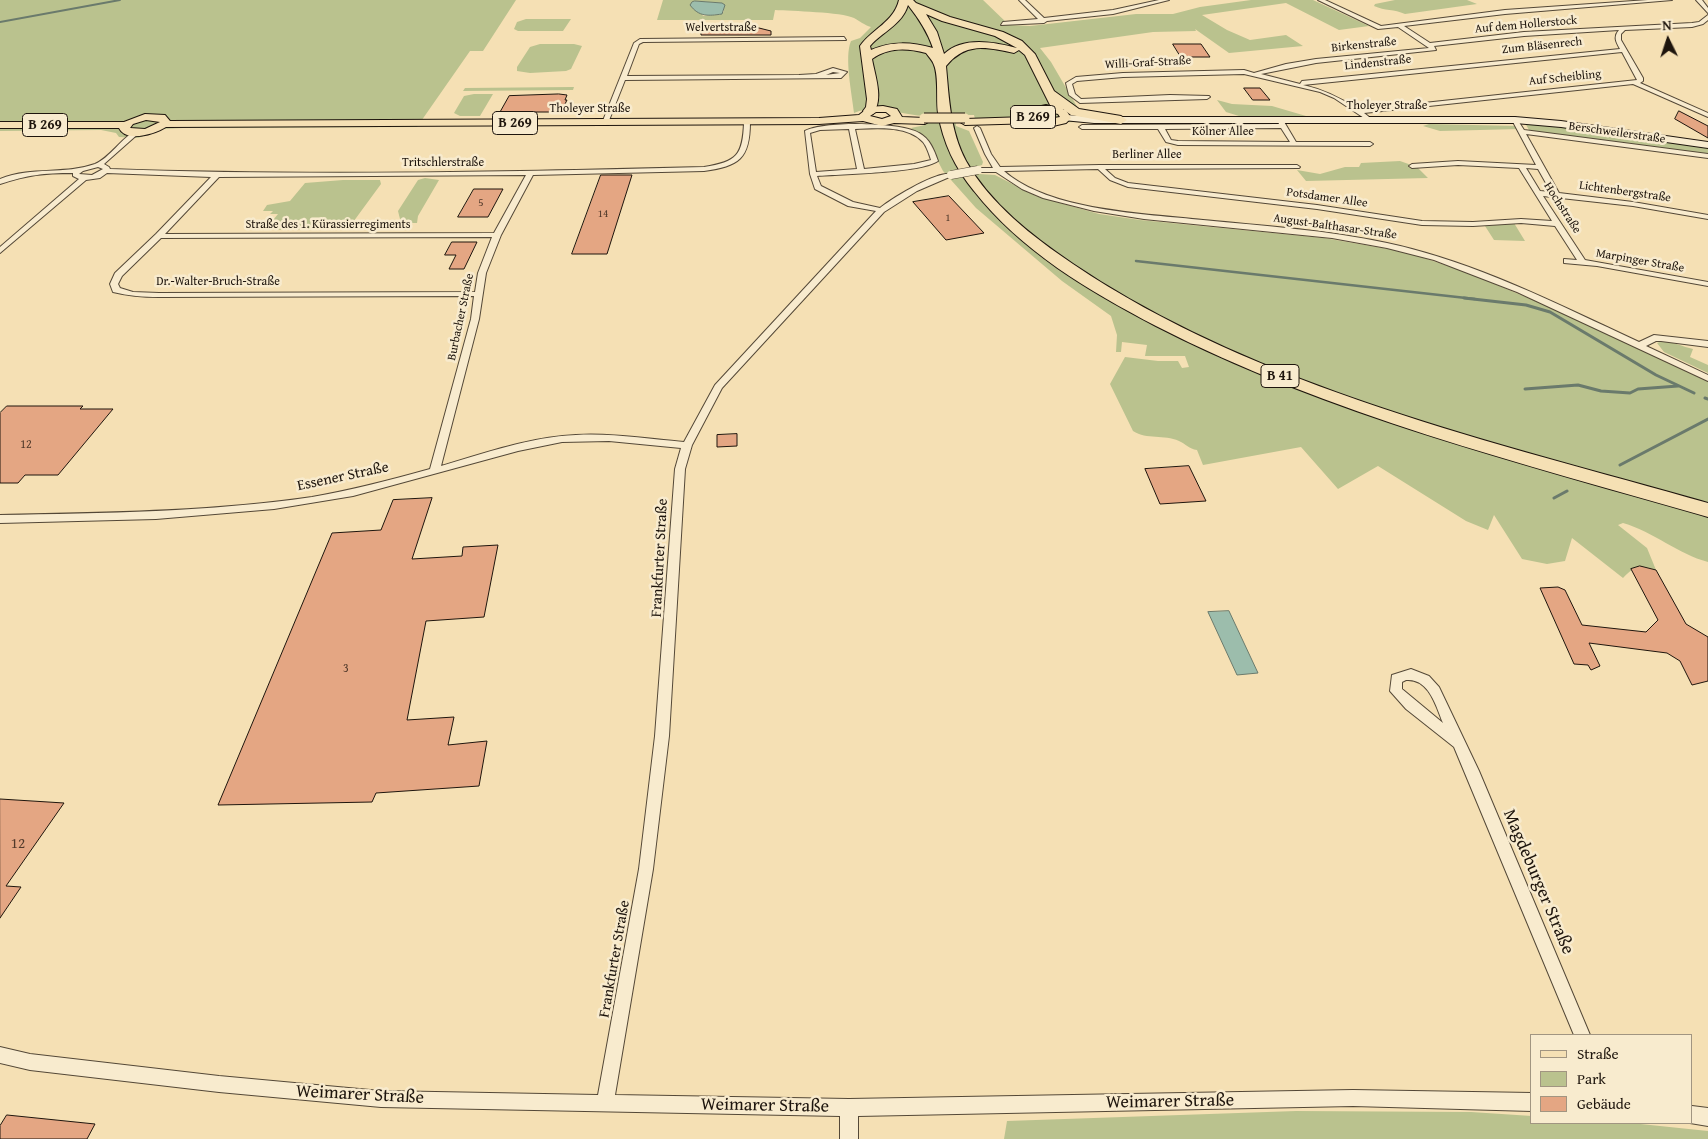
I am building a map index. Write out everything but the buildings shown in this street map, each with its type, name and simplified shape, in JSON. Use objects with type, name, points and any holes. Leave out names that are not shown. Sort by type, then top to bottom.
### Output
[{"type":"highway","points":[[884,109],[869,109],[865,46],[876,34],[899,17],[908,2],[946,19],[1010,38],[1025,48],[1030,54],[1054,106],[1075,112],[1121,120]]},
{"type":"highway","name":"B 41","points":[[908,2],[928,22],[936,38],[941,66],[943,107],[948,134],[954,151],[975,183],[1003,215],[1029,240],[1104,291],[1202,343],[1345,400],[1438,431],[1708,510]]},
{"type":"highway","points":[[867,58],[877,50],[884,48],[912,47],[930,51],[941,66],[954,51],[976,46],[1004,48],[1023,54],[1032,60]]},
{"type":"main road","name":"B 269","points":[[869,109],[878,123],[895,117],[962,121],[1034,117],[1056,122],[1054,106],[1036,110],[1034,117]]},
{"type":"main road","name":"Tholeyer Straße","points":[[1054,106],[1121,120],[1281,123],[1370,120],[1515,120],[1561,124],[1708,145]]},
{"type":"main road","name":"Tholeyer Straße","points":[[164,124],[819,121],[869,109]]},
{"type":"main road","name":"B 269","points":[[884,109],[895,117]]},
{"type":"main road","name":"B 269","points":[[0,125],[126,125],[139,119],[156,117],[166,120],[164,124],[149,131],[137,132]]},
{"type":"main road","name":"B 269","points":[[962,121],[981,125],[1034,117]]},
{"type":"main road","points":[[126,125],[125,130],[137,132]]},
{"type":"street","points":[[1022,0],[1044,21]]},
{"type":"street","points":[[1003,24],[1113,12],[1166,0]]},
{"type":"street","points":[[1321,0],[1380,28],[1505,12],[1669,0]]},
{"type":"street","points":[[1699,0],[1708,11]]},
{"type":"street","points":[[1699,24],[1708,17]]},
{"type":"street","points":[[1699,24],[1708,27]]},
{"type":"street","name":"Auf dem Hollerstock","points":[[1430,45],[1524,34],[1699,24]]},
{"type":"street","name":"Birkenstraße","points":[[1256,74],[1316,61],[1434,49],[1400,26]]},
{"type":"street","points":[[1623,28],[1618,34],[1618,40],[1626,50],[1640,78],[1640,81],[1633,82]]},
{"type":"street","name":"Welvertstraße","points":[[605,122],[637,43],[646,39],[844,39]]},
{"type":"street","name":"Zum Bläsenrech","points":[[1461,66],[1604,50],[1626,50]]},
{"type":"street","name":"Lindenstraße","points":[[1298,84],[1461,66]]},
{"type":"street","name":"Willi-Graf-Straße","points":[[1207,97],[1170,96],[1080,100],[1072,95],[1068,83],[1076,79],[1122,75],[1215,72],[1256,74],[1298,84],[1328,94],[1370,120]]},
{"type":"street","points":[[623,78],[812,77]]},
{"type":"street","points":[[1633,82],[1708,115]]},
{"type":"street","name":"Auf Scheibling","points":[[1358,112],[1633,82]]},
{"type":"street","name":"Hochstraße","points":[[1515,120],[1556,195]]},
{"type":"street","name":"Tritschlerstraße","points":[[84,178],[94,177],[105,172],[217,176],[530,174],[720,167],[737,161],[742,156],[747,122]]},
{"type":"street","points":[[1281,123],[1294,144]]},
{"type":"street","name":"Kölner Allee","points":[[1082,127],[1281,123]]},
{"type":"street","name":"August-Balthasar-Straße","points":[[981,125],[998,168],[1004,175],[1017,183],[1063,201],[1084,207],[1145,217],[1321,234],[1372,242],[1415,252],[1470,269],[1544,300],[1708,378]]},
{"type":"street","name":"Kölner Allee","points":[[1160,126],[1168,140],[1178,144],[1370,144]]},
{"type":"street","points":[[852,128],[861,170]]},
{"type":"street","points":[[813,174],[924,165],[935,161],[924,140],[910,132],[890,128],[808,130],[807,132],[813,174],[818,187],[842,201],[881,210]]},
{"type":"street","points":[[99,165],[137,132]]},
{"type":"street","name":"Berschweilerstraße","points":[[1523,132],[1708,156]]},
{"type":"street","name":"Hochstraße","points":[[1412,166],[1458,163],[1540,167]]},
{"type":"street","points":[[0,182],[21,174],[47,171],[77,171],[99,165],[106,166],[105,172]]},
{"type":"street","name":"Hochstraße","points":[[1521,166],[1582,262]]},
{"type":"street","name":"Potsdamer Allee","points":[[1100,167],[1106,176],[1114,181],[1128,185],[1317,207],[1422,224],[1522,221],[1558,224]]},
{"type":"street","name":"Berliner Allee","points":[[998,168],[1297,167]]},
{"type":"street","name":"Frankfurter Straße","points":[[605,1102],[648,850],[662,736],[680,468],[687,445],[718,387],[881,210],[925,183],[951,175],[998,168]]},
{"type":"street","points":[[77,171],[76,177],[84,178]]},
{"type":"street","name":"Burbacher Straße","points":[[435,471],[475,319],[482,273],[497,235],[530,174]]},
{"type":"street","name":"Dr.-Walter-Bruch-Straße","points":[[217,176],[118,275],[114,284],[116,290],[133,294],[159,295],[478,294]]},
{"type":"street","points":[[0,251],[84,178]]},
{"type":"street","name":"Lichtenbergstraße","points":[[1539,193],[1633,204],[1708,217]]},
{"type":"street","name":"Straße des 1. Kürassierregiments","points":[[159,236],[497,235]]},
{"type":"street","name":"Marpinger Straße","points":[[1567,261],[1708,284]]},
{"type":"street","points":[[1639,346],[1654,338],[1708,344]]},
{"type":"street","name":"Essener Straße","points":[[0,518],[201,513],[315,500],[435,471],[525,446],[564,439],[610,438],[687,445]]},
{"type":"street","name":"Magdeburger Straße","points":[[1458,743],[1447,732],[1407,704],[1396,691],[1396,679],[1404,674],[1416,675],[1427,679],[1433,687],[1476,780],[1582,1034]]},
{"type":"street","name":"Weimarer Straße","points":[[0,1056],[30,1062],[219,1084],[382,1098],[849,1108],[1353,1098],[1530,1102]]},
{"type":"street","points":[[849,1108],[849,1139]]},
{"type":"street","points":[[1693,1115],[1708,1117]]},
{"type":"green space","points":[[0,0],[516,0],[483,51],[470,51],[417,127],[183,128],[163,129],[138,138],[119,137],[116,133],[101,130],[0,131]]},
{"type":"green space","points":[[663,0],[983,0],[1009,25],[1030,26],[1136,14],[1173,14],[1200,7],[1251,0],[1313,0],[1369,26],[1339,30],[1286,3],[1202,15],[1227,30],[1250,40],[1286,35],[1303,46],[1229,53],[1195,29],[1196,31],[1153,32],[1040,48],[1051,62],[1086,122],[976,123],[974,115],[955,115],[956,126],[969,131],[983,162],[982,165],[974,167],[979,174],[995,175],[1036,196],[1099,214],[1140,220],[1324,238],[1406,252],[1466,272],[1533,300],[1708,381],[1708,562],[1686,554],[1645,532],[1623,523],[1618,525],[1647,548],[1656,570],[1638,567],[1634,568],[1623,578],[1572,538],[1565,561],[1547,564],[1522,559],[1494,515],[1488,530],[1466,521],[1378,466],[1338,489],[1301,447],[1203,465],[1197,450],[1179,441],[1138,434],[1133,431],[1110,384],[1125,357],[1158,361],[1178,361],[1182,368],[1189,367],[1185,356],[1145,356],[1147,345],[1122,342],[1121,352],[1116,352],[1117,335],[1111,316],[1062,281],[976,208],[943,171],[927,140],[911,128],[925,125],[924,116],[880,109],[863,110],[854,113],[848,66],[849,48],[851,41],[860,38],[871,27],[854,18],[839,14],[775,10],[773,20],[657,20]],"holes":[[[695,1],[722,3],[724,11],[722,14],[703,16]]]},
{"type":"green space","points":[[1395,0],[1467,0],[1477,4],[1405,14],[1374,6],[1375,4]]},
{"type":"green space","points":[[526,19],[571,19],[563,31],[518,31],[514,29],[517,22]]},
{"type":"green space","points":[[540,44],[574,44],[582,46],[571,69],[566,71],[530,73],[517,71],[517,67],[530,47]]},
{"type":"green space","points":[[574,87],[573,90],[463,91],[465,88]]},
{"type":"green space","points":[[493,94],[480,116],[460,116],[454,113],[464,96]]},
{"type":"green space","points":[[1217,100],[1232,104],[1272,106],[1306,116],[1239,116],[1226,112]]},
{"type":"green space","points":[[1525,123],[1708,146],[1708,155],[1534,132],[1529,130]]},
{"type":"green space","points":[[1429,124],[1517,126],[1520,129],[1440,131],[1423,126]]},
{"type":"green space","points":[[1400,161],[1417,167],[1428,178],[1306,181],[1297,170],[1320,174],[1345,167],[1359,167],[1361,163]]},
{"type":"green space","points":[[425,178],[439,180],[418,216],[417,223],[401,223],[398,211],[418,180]]},
{"type":"green space","points":[[380,180],[381,184],[348,229],[265,230],[278,214],[270,214],[273,211],[263,211],[267,205],[290,201],[305,183]]},
{"type":"green space","points":[[1514,223],[1525,241],[1494,240],[1485,226]]},
{"type":"green space","points":[[1662,341],[1693,349],[1690,357],[1708,365],[1708,373],[1664,352],[1657,343]]},
{"type":"green space","points":[[1296,1111],[1471,1112],[1530,1116],[1530,1124],[1641,1124],[1708,1131],[1708,1139],[1004,1139],[1007,1121]]},
{"type":"shaded area","points":[[695,1],[722,3],[725,5],[722,14],[704,15],[697,12],[690,5]]},
{"type":"shaded area","points":[[1229,611],[1258,673],[1237,675],[1208,612]]},
{"type":"waterway","points":[[0,22],[120,0]]},
{"type":"waterway","points":[[1136,261],[1475,299]]},
{"type":"waterway","points":[[1464,298],[1526,305],[1550,312],[1656,375],[1694,393]]},
{"type":"waterway","points":[[1525,389],[1578,385],[1601,391],[1630,393],[1638,389],[1678,386]]},
{"type":"waterway","points":[[1620,465],[1708,419]]},
{"type":"waterway","points":[[1554,498],[1567,491]]}]
